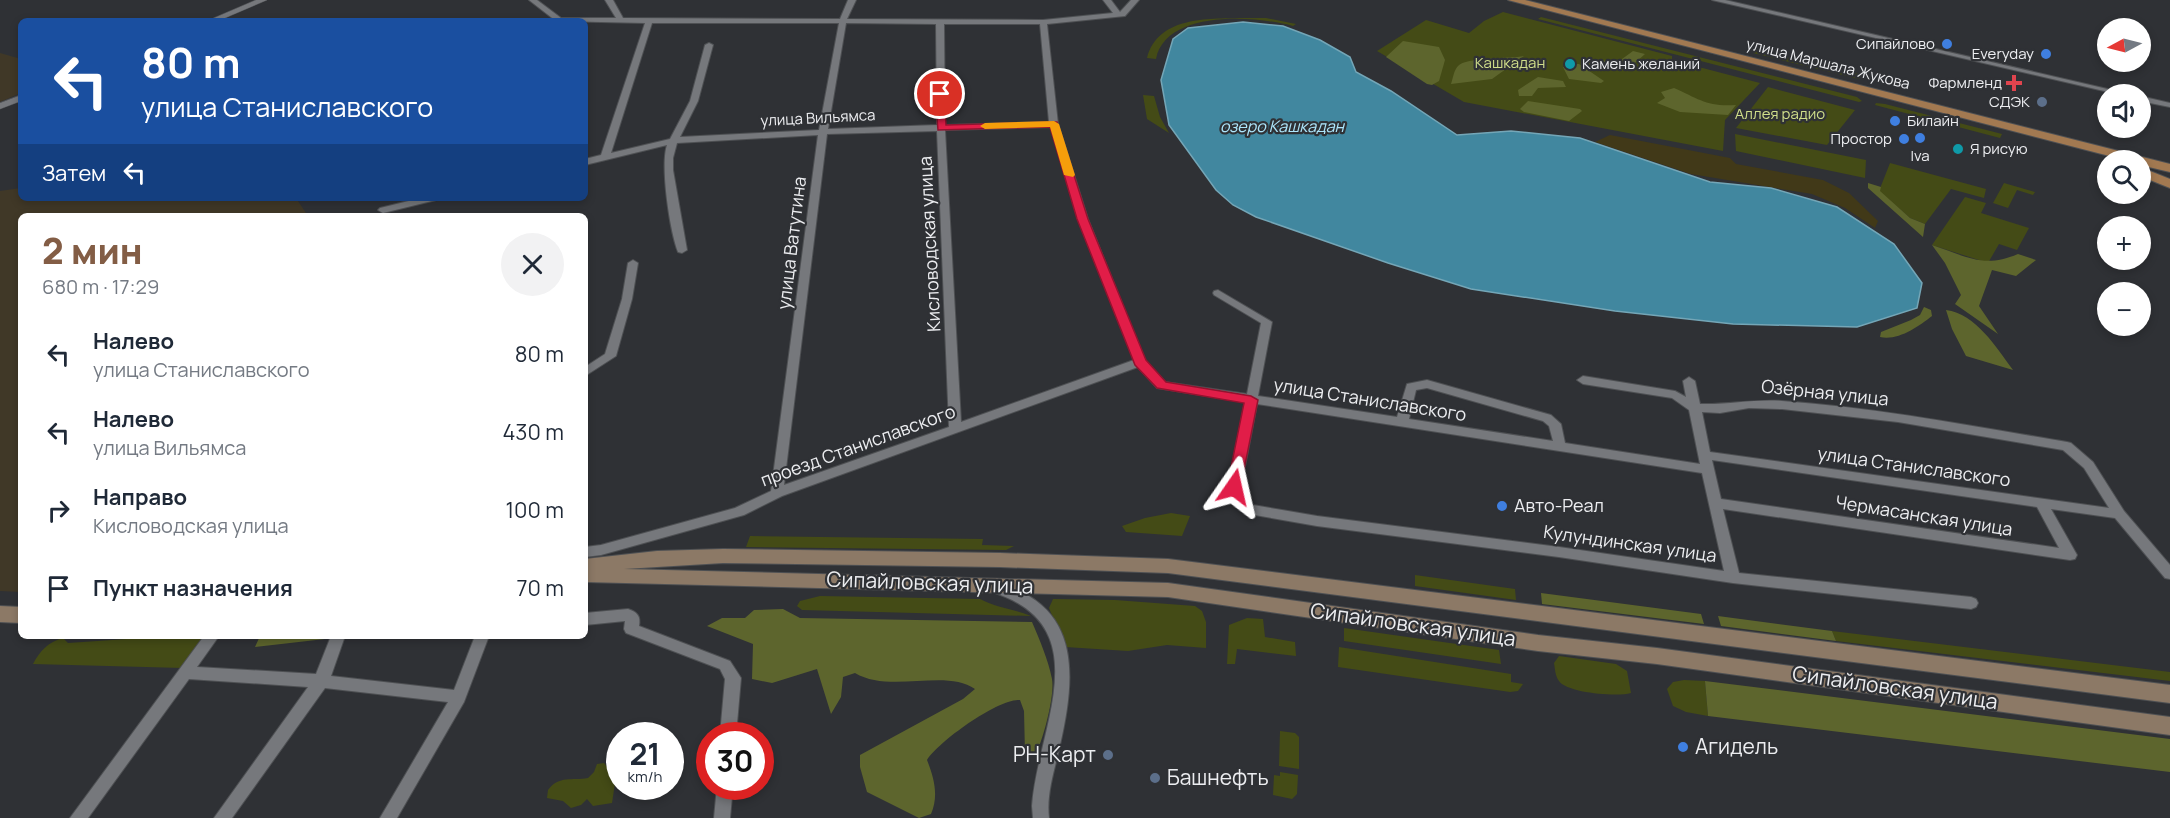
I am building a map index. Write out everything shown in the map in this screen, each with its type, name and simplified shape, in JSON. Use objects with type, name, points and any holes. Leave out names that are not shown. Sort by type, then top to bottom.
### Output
[{"type":"main road","name":"улица Маршала Жукова","points":[[1495,0],[2097,155]]},
{"type":"main road","name":"улица Маршала Жукова","points":[[1513,0],[2170,168]]},
{"type":"main road","points":[[2092,154],[2097,156]]},
{"type":"main road","points":[[2151,169],[2170,174]]},
{"type":"main road","points":[[2151,176],[2170,184]]},
{"type":"main road","name":"Сипайловская улица","points":[[588,575],[655,567],[723,555],[988,559],[1168,566],[2170,694]]},
{"type":"main road","name":"Сипайловская улица","points":[[588,566],[655,567],[984,585],[1168,590],[1531,642],[1657,656],[2170,726]]},
{"type":"main road","points":[[0,614],[18,615]]},
{"type":"main road","points":[[1653,629],[1646,642],[1647,647],[1657,656]]},
{"type":"street","points":[[218,18],[263,0]]},
{"type":"street","points":[[534,0],[556,18]]},
{"type":"street","points":[[609,0],[621,20]]},
{"type":"street","name":"улица Ватутина","points":[[777,493],[823,132],[843,20],[852,0]]},
{"type":"street","points":[[1107,0],[1120,14]]},
{"type":"street","points":[[588,20],[1043,22],[1120,14],[1135,0]]},
{"type":"street","points":[[1716,0],[2097,88]]},
{"type":"street","points":[[604,157],[649,20]]},
{"type":"street","name":"Кисловодская улица","points":[[940,21],[941,128],[955,429]]},
{"type":"street","name":"улица Станиславского","points":[[1043,22],[1054,124],[1083,219],[1140,362],[1161,385],[1560,447],[1706,462],[2119,514]]},
{"type":"street","points":[[682,250],[669,169],[670,147],[676,140],[677,130],[689,115],[709,45]]},
{"type":"street","points":[[0,106],[18,99]]},
{"type":"street","points":[[2151,101],[2170,105]]},
{"type":"street","name":"улица Вильямса","points":[[588,161],[676,140],[1054,124]]},
{"type":"street","points":[[384,213],[424,201]]},
{"type":"street","points":[[588,370],[610,356],[627,299],[633,263]]},
{"type":"street","points":[[1218,293],[1267,322],[1251,400]]},
{"type":"street","name":"проезд Станиславского","points":[[588,552],[739,512],[777,493],[1140,362]]},
{"type":"street","name":"Озёрная улица","points":[[1582,380],[1675,395],[1695,408],[1720,409],[1749,404],[1782,405],[1898,418],[2067,446],[2088,465],[2119,514]]},
{"type":"street","points":[[1689,381],[1714,503],[1733,578]]},
{"type":"street","points":[[1402,423],[1411,387],[1427,384],[1547,418],[1555,424],[1560,447]]},
{"type":"street","name":"Кулундинская улица","points":[[1251,400],[1234,487],[1249,508],[1317,521],[1559,552],[1733,578],[1971,603]]},
{"type":"street","name":"Чермасанская улица","points":[[1714,503],[2070,555],[2041,503]]},
{"type":"street","points":[[2119,514],[2170,574]]},
{"type":"street","points":[[984,585],[1004,589],[1031,601],[1050,619],[1060,649],[1064,676],[1062,704],[1043,784],[1041,818]]},
{"type":"street","points":[[588,619],[628,615],[633,620],[631,629],[725,665],[733,678],[729,722]]},
{"type":"street","points":[[78,818],[211,639]]},
{"type":"street","points":[[222,818],[321,681],[337,639]]},
{"type":"street","points":[[388,818],[459,696],[481,639]]},
{"type":"street","points":[[187,673],[321,681],[459,696]]},
{"type":"street","points":[[722,818],[723,800]]},
{"type":"shaded area","points":[[0,53],[18,58],[18,94],[0,102]]},
{"type":"shaded area","points":[[18,188],[18,201],[298,201],[306,213],[18,213],[18,592],[0,591],[0,191]]},
{"type":"green space","name":"Кашкадан","points":[[1503,12],[1672,56],[1672,60],[1760,83],[1725,120],[1723,151],[1464,102],[1377,51],[1426,20],[1469,33],[1484,21]]},
{"type":"green space","points":[[1541,17],[1857,97],[1862,101],[1538,19]]},
{"type":"green space","points":[[1266,18],[1296,24],[1293,26],[1277,22],[1236,19],[1194,24],[1177,31],[1163,43],[1156,59],[1147,58],[1153,44],[1173,27],[1200,20]]},
{"type":"green space","points":[[1403,41],[1439,47],[1445,60],[1439,81],[1432,85],[1427,84],[1386,57]]},
{"type":"green space","points":[[1757,48],[1853,74],[1865,72],[1859,79],[1753,53]]},
{"type":"green space","points":[[1633,51],[1645,54],[1627,70],[1600,63],[1588,65],[1582,62],[1587,59],[1618,62]]},
{"type":"green space","points":[[1524,56],[1492,79],[1451,84],[1458,66],[1463,63]]},
{"type":"green space","points":[[1576,64],[1604,81],[1601,83],[1569,79],[1563,67]]},
{"type":"green space","points":[[1538,77],[1563,81],[1566,87],[1538,88],[1532,96],[1519,96],[1518,90]]},
{"type":"green space","name":"Аллея радио","points":[[1768,87],[1855,110],[1827,145],[1736,128]]},
{"type":"green space","points":[[1674,88],[1710,103],[1736,105],[1728,115],[1680,112],[1657,103],[1665,98],[1661,92]]},
{"type":"green space","points":[[1143,95],[1154,96],[1160,117],[1169,133],[1147,119]]},
{"type":"green space","points":[[1528,101],[1582,111],[1569,121],[1524,112],[1520,109]]},
{"type":"green space","points":[[1876,103],[2002,134],[2000,138],[1875,105]]},
{"type":"green space","points":[[1735,134],[1866,160],[1865,178],[1736,151]]},
{"type":"green space","points":[[1890,163],[1986,189],[1984,198],[1951,189],[1925,224],[1910,218],[1879,191]]},
{"type":"green space","points":[[1868,183],[1881,187],[1880,191],[1910,218],[1925,224],[1923,237],[1868,188]]},
{"type":"green space","points":[[2004,183],[2035,192],[2033,195],[2017,190],[2008,208],[1993,203]]},
{"type":"green space","points":[[1965,197],[1986,203],[1981,213],[2029,228],[2017,250],[1999,244],[1988,263],[1932,245]]},
{"type":"green space","points":[[1932,245],[1984,261],[2018,254],[2036,260],[2016,276],[1992,270],[1979,306],[1998,334],[1955,304],[1961,295],[1945,263]]},
{"type":"green space","points":[[1924,307],[1931,310],[1932,316],[1901,335],[1880,337],[1881,332],[1920,315]]},
{"type":"green space","points":[[1946,310],[1967,318],[1976,325],[2013,370],[1966,356],[1952,329]]},
{"type":"green space","points":[[1171,513],[1190,516],[1182,536],[1126,532],[1122,526],[1145,518]]},
{"type":"green space","points":[[750,536],[983,539],[982,545],[1014,546],[1006,550],[746,547]]},
{"type":"green space","points":[[1415,575],[1515,589],[1516,600],[1415,586]]},
{"type":"green space","points":[[1541,593],[1701,614],[1704,624],[1542,604]]},
{"type":"green space","points":[[820,596],[980,599],[1031,616],[802,610],[797,606],[800,601]]},
{"type":"green space","points":[[1053,599],[1115,600],[1195,606],[1202,611],[1206,622],[1206,648],[1167,645],[1128,651],[1065,647],[1049,608]]},
{"type":"green space","points":[[783,609],[800,618],[1032,622],[1044,650],[1052,679],[1048,718],[1035,756],[1025,754],[1024,711],[1020,700],[1010,701],[970,722],[944,742],[927,760],[935,787],[935,800],[931,814],[919,818],[867,792],[860,767],[860,755],[963,699],[975,689],[963,683],[949,681],[884,681],[869,679],[855,673],[843,677],[841,697],[831,714],[817,669],[772,683],[752,679],[753,644],[707,626],[722,618],[745,618],[754,610]]},
{"type":"green space","points":[[1718,616],[1832,631],[1836,641],[1721,626]]},
{"type":"green space","points":[[1247,618],[1263,619],[1265,637],[1295,642],[1296,656],[1237,649],[1235,664],[1227,664],[1229,625]]},
{"type":"green space","points":[[1344,628],[1499,650],[1501,664],[1344,641]]},
{"type":"green space","points":[[1832,631],[2170,672],[2170,681],[1836,641]]},
{"type":"green space","points":[[64,639],[68,643],[127,639],[203,639],[183,668],[33,664],[45,648],[53,642]]},
{"type":"green space","points":[[259,639],[325,639],[255,647]]},
{"type":"green space","points":[[1339,647],[1511,674],[1511,682],[1523,684],[1518,691],[1510,692],[1338,667]]},
{"type":"green space","points":[[1559,656],[1616,664],[1627,671],[1631,693],[1593,693],[1564,685],[1559,681],[1555,670],[1554,663]]},
{"type":"green space","points":[[1705,681],[1708,716],[1686,712],[1673,706],[1667,689],[1673,682]]},
{"type":"green space","points":[[1705,681],[2170,739],[2170,772],[1708,716]]},
{"type":"green space","points":[[1280,731],[1295,733],[1299,737],[1299,769],[1279,766]]},
{"type":"green space","points":[[604,763],[606,766],[606,800],[612,800],[612,803],[593,806],[587,799],[581,805],[571,808],[563,801],[547,798],[548,790],[552,785],[561,780],[588,778],[594,772],[597,764]]},
{"type":"green space","points":[[1280,772],[1298,775],[1297,794],[1292,799],[1273,795],[1274,775],[1280,776]]},
{"type":"sand","points":[[1610,135],[1730,158],[1736,164],[1823,180],[1849,193],[1878,221],[1875,228],[1845,208],[1812,194],[1691,174],[1595,142]]},
{"type":"water","name":"озеро Кашкадан","points":[[1243,22],[1283,26],[1320,40],[1350,57],[1356,72],[1391,91],[1457,135],[1511,131],[1580,138],[1710,182],[1771,188],[1837,207],[1894,244],[1922,283],[1917,308],[1857,327],[1733,324],[1615,311],[1471,289],[1256,217],[1233,205],[1216,190],[1169,125],[1161,80],[1173,39],[1188,28]]},
{"type":"slow traffic","points":[[985,126],[1054,124],[1070,175]]},
{"type":"place","name":"Сипайлово","points":[[1947,44]]},
{"type":"place","name":"Everyday","points":[[2046,54]]},
{"type":"place","name":"Камень желаний","points":[[1570,64]]},
{"type":"place","name":"Фармленд","points":[[2014,83]]},
{"type":"place","name":"СДЭК","points":[[2042,102]]},
{"type":"place","name":"Билайн","points":[[1895,121]]},
{"type":"place","name":"Iva","points":[[1920,138]]},
{"type":"place","name":"Простор","points":[[1904,139]]},
{"type":"place","name":"Я рисую","points":[[1958,149]]},
{"type":"place","name":"Авто-Реал","points":[[1502,506]]},
{"type":"place","name":"Агидель","points":[[1683,747]]},
{"type":"place","name":"РН-Карт","points":[[1108,755]]},
{"type":"place","name":"Башнефть","points":[[1155,778]]},
{"type":"route","points":[[940,94],[941,128],[1054,124],[1083,219],[1140,362],[1161,385],[1251,400],[1234,487]]}]
